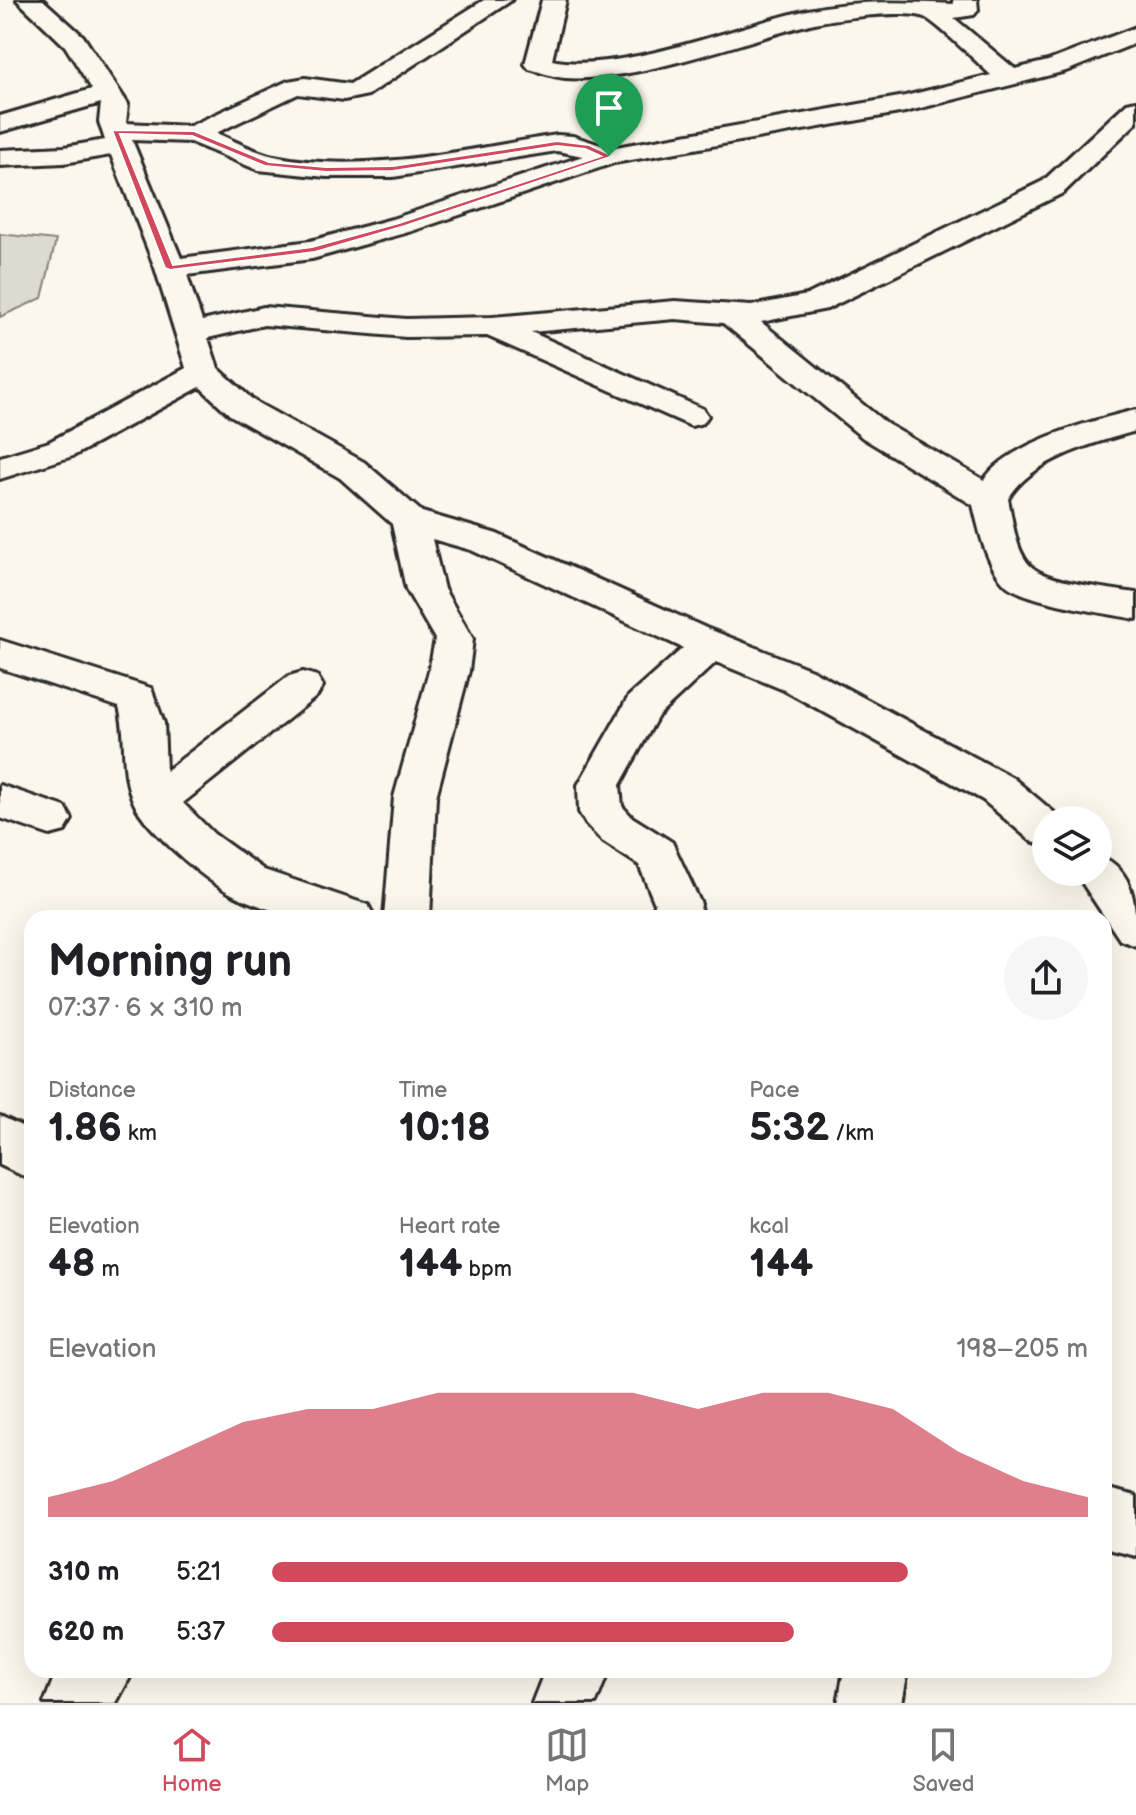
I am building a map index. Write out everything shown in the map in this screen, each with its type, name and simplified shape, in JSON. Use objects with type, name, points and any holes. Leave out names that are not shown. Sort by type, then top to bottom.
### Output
[{"type":"street","points":[[194,134],[293,87],[312,86],[345,93],[359,90],[500,0]]},
{"type":"street","points":[[554,0],[538,64],[558,69],[652,60],[785,22],[839,11],[964,11],[967,7],[965,0]]},
{"type":"street","points":[[930,10],[1010,78]]},
{"type":"street","points":[[17,11],[74,41],[109,92],[115,104],[117,133],[170,268],[203,372],[242,408],[352,470],[409,520],[484,542],[711,645],[798,680],[985,782],[1032,818]]},
{"type":"street","points":[[170,268],[312,250],[402,225],[609,156],[905,104],[1057,66],[1136,34]]},
{"type":"street","points":[[72,88],[83,108],[117,133]]},
{"type":"street","points":[[0,124],[72,88],[109,92]]},
{"type":"street","points":[[191,333],[264,316],[406,328],[492,326],[675,310],[751,315],[816,302],[890,269],[1053,187],[1136,109]]},
{"type":"street","points":[[0,158],[64,155],[117,133],[194,134],[268,164],[326,169],[393,169],[557,143],[587,147],[609,156]]},
{"type":"street","points":[[732,314],[875,431],[990,499]]},
{"type":"street","points":[[492,326],[691,416]]},
{"type":"street","points":[[0,468],[61,449],[203,372]]},
{"type":"street","points":[[1136,420],[1065,441],[1004,476],[990,499],[1002,550],[1020,577],[1067,594],[1136,606]]},
{"type":"street","points":[[408,910],[415,797],[449,671],[454,639],[425,589],[409,520]]},
{"type":"street","points":[[677,910],[678,904],[656,854],[617,829],[601,812],[599,785],[643,706],[711,645]]},
{"type":"street","points":[[0,654],[137,698],[144,723],[144,768],[155,802],[198,846],[248,882],[329,910]]},
{"type":"street","points":[[155,802],[303,686]]},
{"type":"street","points":[[0,801],[50,819]]},
{"type":"street","points":[[1110,886],[1136,927]]},
{"type":"street","points":[[0,1139],[24,1152]]},
{"type":"street","points":[[1112,1520],[1136,1526]]},
{"type":"street","points":[[76,1703],[96,1678]]},
{"type":"street","points":[[564,1703],[574,1678]]},
{"type":"street","points":[[870,1703],[875,1678]]},
{"type":"shaded area","points":[[0,234],[56,240],[42,298],[0,317]]},
{"type":"route","points":[[115,131],[194,134],[268,164],[326,169],[393,169],[557,143],[587,147],[609,156],[402,225],[312,250],[170,268],[115,131]]}]
